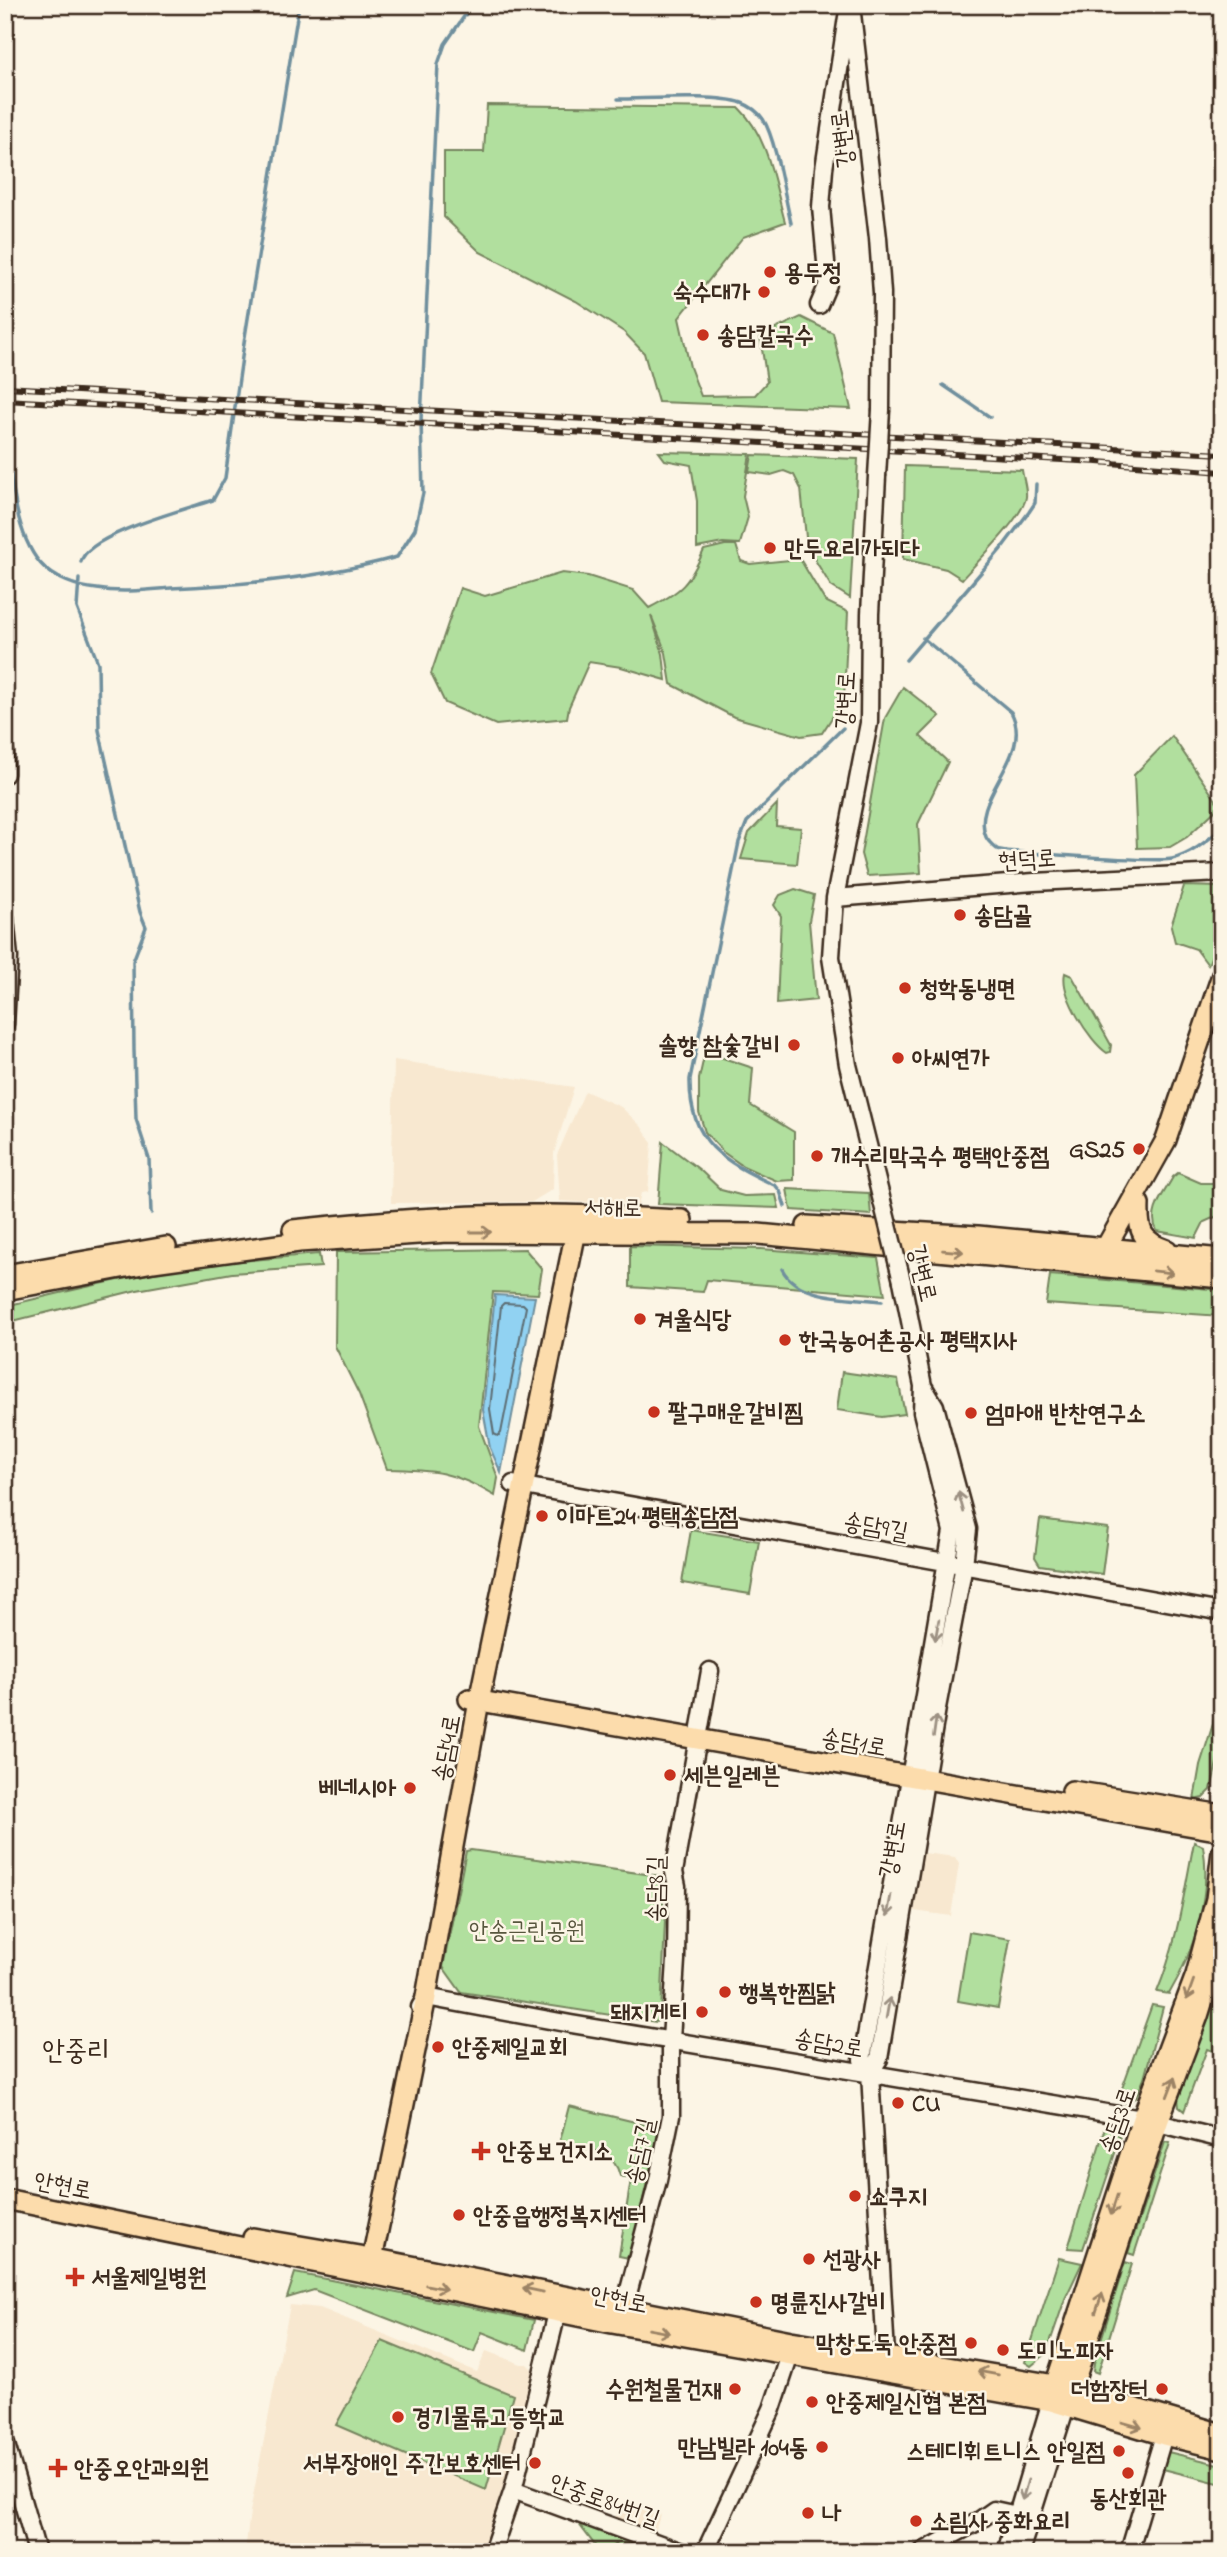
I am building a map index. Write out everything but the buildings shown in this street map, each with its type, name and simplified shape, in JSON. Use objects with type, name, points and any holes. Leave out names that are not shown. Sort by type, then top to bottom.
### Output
[{"type":"main road","points":[[1066,1245],[1105,1230],[1134,1207],[1175,1119],[1222,975]]},
{"type":"main road","points":[[1105,1257],[1174,1144],[1188,1112],[1206,1036],[1222,989]]},
{"type":"main road","points":[[1134,1207],[1145,1239],[1156,1246],[1188,1257]]},
{"type":"main road","name":"서해로","points":[[12,1273],[142,1250],[290,1230],[392,1220],[550,1215],[761,1223],[978,1236],[1066,1245],[1105,1257],[1222,1278]]},
{"type":"main road","name":"송담4로","points":[[365,2265],[475,1694],[570,1231]]},
{"type":"main road","name":"서해로","points":[[5,1290],[153,1262],[299,1242],[448,1232],[758,1234],[1105,1257],[1222,1259]]},
{"type":"main road","points":[[5,1296],[55,1280]]},
{"type":"main road","name":"송담4로","points":[[365,2265],[426,1997],[475,1694]]},
{"type":"main road","name":"송담1로","points":[[475,1694],[920,1772],[1222,1815]]},
{"type":"main road","name":"송담1로","points":[[920,1772],[1222,1831]]},
{"type":"main road","name":"송담3로","points":[[1061,2396],[1208,1937],[1222,1852]]},
{"type":"main road","name":"송담3로","points":[[1150,2121],[1198,2016],[1222,1938]]},
{"type":"main road","name":"안현로","points":[[5,2188],[365,2265]]},
{"type":"main road","name":"안현로","points":[[5,2199],[1061,2396],[1164,2435],[1222,2449]]},
{"type":"main road","name":"안현로","points":[[560,2304],[624,2309],[790,2347],[886,2356],[1222,2434]]},
{"type":"street","points":[[819,305],[828,284],[821,207],[824,169],[850,5]]},
{"type":"street","name":"강변로","points":[[850,5],[879,252],[882,293],[881,410],[870,614],[869,723],[835,898],[831,957],[848,1065],[902,1281],[923,1386],[935,1406],[968,1529],[956,1564],[937,1708],[920,1772],[862,2060],[870,2073],[886,2356]]},
{"type":"street","points":[[5,752],[5,774]]},
{"type":"street","name":"현덕로","points":[[835,898],[1034,882],[1185,877],[1222,873]]},
{"type":"street","points":[[5,918],[9,957],[5,1024]]},
{"type":"street","name":"송담9길","points":[[517,1485],[1222,1612]]},
{"type":"street","points":[[699,1735],[710,1671]]},
{"type":"street","name":"송담8길","points":[[671,2040],[676,1960],[677,1886],[674,1872],[699,1735]]},
{"type":"street","points":[[415,2014],[426,1997]]},
{"type":"street","name":"송담2로","points":[[426,1997],[1150,2121],[1222,2139]]},
{"type":"street","name":"송담7길","points":[[624,2309],[658,2180],[671,2116],[671,2040]]},
{"type":"street","points":[[492,2552],[513,2490],[560,2304]]},
{"type":"street","points":[[705,2552],[772,2409],[790,2347]]},
{"type":"street","points":[[1006,2552],[1024,2516],[1061,2396]]},
{"type":"street","points":[[1129,2552],[1164,2435]]},
{"type":"street","points":[[5,2441],[37,2552]]},
{"type":"street","name":"안중로84번길","points":[[513,2490],[682,2552]]},
{"type":"street","points":[[922,2552],[994,2510],[1024,2516]]},
{"type":"street","points":[[1020,2552],[1024,2516]]},
{"type":"shaded area","points":[[394,1060],[574,1087],[554,1153],[553,1189],[532,1202],[391,1203]]},
{"type":"shaded area","points":[[585,1091],[621,1107],[641,1126],[652,1143],[648,1192],[641,1193],[638,1205],[560,1201],[557,1155]]},
{"type":"shaded area","points":[[924,1853],[955,1857],[959,1864],[951,1916],[914,1911]]},
{"type":"shaded area","name":"경기물류고등학교","points":[[290,2305],[320,2308],[477,2372],[486,2351],[527,2364],[538,2375],[516,2459],[485,2552],[245,2552],[250,2512]]},
{"type":"shaded area","points":[[627,2500],[661,2515],[654,2531],[614,2519]]},
{"type":"green space","points":[[487,105],[739,108],[764,147],[785,222],[743,237],[679,318],[690,367],[701,396],[755,395],[767,382],[760,336],[801,317],[833,333],[851,409],[658,402],[644,353],[624,332],[576,301],[480,252],[444,217],[444,152],[484,152]]},
{"type":"green space","points":[[659,452],[750,454],[743,496],[748,517],[740,544],[723,543],[697,548],[697,501],[691,465],[665,460]]},
{"type":"green space","points":[[752,455],[858,459],[850,598],[831,586],[807,547],[801,489],[794,475],[784,471],[771,475],[749,472]]},
{"type":"green space","points":[[905,466],[1022,470],[1026,497],[1017,516],[962,579],[946,569],[903,559]]},
{"type":"green space","points":[[736,545],[741,561],[750,564],[800,559],[825,601],[848,612],[844,699],[822,733],[801,736],[734,717],[671,684],[666,653],[651,615],[663,654],[666,680],[621,667],[589,662],[569,707],[567,718],[496,725],[445,703],[431,674],[460,588],[485,596],[562,573],[588,576],[633,590],[649,608],[669,597],[689,579],[704,550]]},
{"type":"green space","points":[[903,687],[940,716],[920,736],[948,762],[918,824],[921,873],[867,876],[861,854],[885,718]]},
{"type":"green space","points":[[1172,736],[1220,806],[1187,837],[1170,847],[1137,848],[1134,775]]},
{"type":"green space","points":[[777,804],[776,826],[801,828],[797,864],[741,859],[749,833]]},
{"type":"green space","points":[[1184,886],[1222,887],[1222,929],[1208,965],[1196,949],[1175,942],[1171,926]]},
{"type":"green space","points":[[795,889],[814,895],[809,921],[816,1000],[777,1004],[781,916],[774,905],[780,895]]},
{"type":"green space","points":[[1065,973],[1072,976],[1111,1045],[1110,1052],[1107,1053],[1100,1047],[1077,1016],[1067,993]]},
{"type":"green space","points":[[705,1052],[753,1068],[750,1105],[794,1132],[794,1180],[777,1181],[743,1166],[723,1152],[705,1132],[699,1112],[699,1079]]},
{"type":"green space","points":[[663,1142],[721,1190],[744,1196],[776,1195],[779,1208],[658,1204]]},
{"type":"green space","points":[[1178,1173],[1201,1183],[1222,1183],[1222,1214],[1204,1222],[1196,1238],[1157,1231],[1154,1224],[1158,1203]]},
{"type":"green space","points":[[787,1189],[869,1193],[871,1215],[791,1210]]},
{"type":"green space","points":[[630,1246],[761,1249],[878,1258],[885,1295],[707,1280],[703,1292],[630,1287]]},
{"type":"green space","points":[[525,1249],[542,1269],[538,1294],[493,1292],[479,1426],[498,1478],[495,1496],[467,1481],[443,1474],[387,1469],[359,1394],[335,1346],[336,1252]]},
{"type":"green space","points":[[319,1254],[321,1267],[232,1273],[137,1290],[5,1323],[5,1306],[94,1285],[190,1267]]},
{"type":"green space","points":[[1050,1275],[1222,1290],[1221,1316],[1046,1304]]},
{"type":"green space","points":[[842,1372],[898,1380],[905,1414],[882,1417],[837,1410]]},
{"type":"green space","points":[[1040,1519],[1108,1528],[1102,1574],[1040,1565],[1035,1557]]},
{"type":"green space","points":[[691,1530],[759,1541],[750,1594],[682,1583]]},
{"type":"green space","points":[[1222,1672],[1222,1740],[1211,1790],[1203,1798],[1194,1800],[1200,1765],[1213,1724]]},
{"type":"green space","points":[[1194,1842],[1203,1846],[1205,1865],[1199,1923],[1186,1960],[1169,1994],[1157,1992],[1175,1937]]},
{"type":"green space","name":"안송근린공원","points":[[466,1851],[660,1876],[665,1922],[661,2016],[656,2022],[461,1992],[443,1967]]},
{"type":"green space","points":[[969,1932],[1010,1939],[998,2008],[958,2001]]},
{"type":"green space","points":[[1222,1981],[1222,2054],[1207,2049],[1184,2111],[1179,2107],[1178,2098]]},
{"type":"green space","points":[[1152,2005],[1163,2007],[1144,2079],[1136,2097],[1127,2103],[1122,2101],[1120,2094]]},
{"type":"green space","points":[[569,2106],[660,2128],[629,2258],[619,2256],[631,2179],[620,2176],[611,2159],[604,2154],[559,2145]]},
{"type":"green space","points":[[1105,2127],[1116,2130],[1120,2138],[1083,2249],[1068,2248]]},
{"type":"green space","points":[[1165,2142],[1170,2143],[1134,2255],[1128,2253]]},
{"type":"green space","points":[[1059,2258],[1082,2263],[1065,2299],[1046,2354],[1031,2366],[1025,2362]]},
{"type":"green space","points":[[1125,2262],[1132,2264],[1098,2373],[1093,2371],[1094,2363]]},
{"type":"green space","points":[[295,2273],[534,2320],[527,2350],[482,2332],[474,2352],[314,2290],[287,2298]]},
{"type":"green space","points":[[382,2341],[513,2395],[486,2490],[336,2425]]},
{"type":"green space","points":[[1168,2452],[1222,2465],[1222,2484],[1163,2469]]},
{"type":"green space","points":[[575,2519],[651,2548],[649,2552],[626,2552],[615,2544],[605,2552],[600,2552]]},
{"type":"water","points":[[495,1295],[535,1297],[501,1473],[490,1448],[483,1410]]},
{"type":"waterway","points":[[81,562],[87,552],[118,533],[213,500],[225,478],[299,5]]},
{"type":"waterway","points":[[5,415],[17,512],[23,531],[40,563],[52,574],[74,584],[125,591],[228,585],[314,575],[397,557],[415,529],[423,493],[421,420],[438,64],[445,44],[472,5]]},
{"type":"waterway","points":[[618,99],[731,100],[754,110],[763,119],[772,140],[791,223]]},
{"type":"waterway","points":[[943,385],[990,417]]},
{"type":"waterway","points":[[906,660],[1001,549],[1029,512],[1035,503],[1036,484]]},
{"type":"waterway","points":[[79,579],[77,608],[98,663],[99,730],[140,912],[146,927],[133,961],[134,1050],[136,1119],[149,1159],[151,1213]]},
{"type":"waterway","points":[[923,638],[1011,712],[1016,728],[1015,744],[986,807],[983,822],[987,838],[997,849],[1083,857],[1172,859],[1192,851],[1222,828]]},
{"type":"waterway","points":[[785,1206],[776,1186],[740,1168],[713,1148],[703,1135],[691,1101],[690,1079],[739,842],[747,822],[843,728]]},
{"type":"waterway","points":[[782,1269],[800,1287],[812,1292],[882,1301]]},
{"type":"railway","points":[[5,387],[1222,454]]},
{"type":"railway","points":[[5,400],[1098,462],[1222,472]]},
{"type":"place","name":"용두정","points":[[770,272]]},
{"type":"place","name":"숙수대가","points":[[764,292]]},
{"type":"place","name":"송담칼국수","points":[[703,335]]},
{"type":"place","name":"만두요리가되다","points":[[770,548]]},
{"type":"place","name":"송담골","points":[[960,915]]},
{"type":"place","name":"청학동냉면","points":[[905,988]]},
{"type":"place","name":"솔향 참숯갈비","points":[[794,1045]]},
{"type":"place","name":"아씨연가","points":[[898,1058]]},
{"type":"place","name":"GS25","points":[[1139,1149]]},
{"type":"place","name":"개수리막국수 평택안중점","points":[[817,1156]]},
{"type":"place","name":"겨울식당","points":[[640,1319]]},
{"type":"place","name":"한국농어촌공사 평택지사","points":[[785,1340]]},
{"type":"place","name":"팔구매운갈비찜","points":[[654,1412]]},
{"type":"place","name":"엄마애 반찬연구소","points":[[971,1413]]},
{"type":"place","name":"이마트24 평택송담점","points":[[542,1516]]},
{"type":"place","name":"세븐일레븐","points":[[670,1775]]},
{"type":"place","name":"베네시아","points":[[410,1788]]},
{"type":"place","name":"행복한찜닭","points":[[725,1992]]},
{"type":"place","name":"돼지게티","points":[[702,2012]]},
{"type":"place","name":"안중제일교회","points":[[438,2047]]},
{"type":"place","name":"CU","points":[[898,2103]]},
{"type":"place","name":"안중보건지소","points":[[481,2151]]},
{"type":"place","name":"쇼쿠지","points":[[855,2196]]},
{"type":"place","name":"안중읍행정복지센터","points":[[459,2215]]},
{"type":"place","name":"선광사","points":[[809,2259]]},
{"type":"place","name":"서울제일병원","points":[[75,2277]]},
{"type":"place","name":"명륜진사갈비","points":[[756,2302]]},
{"type":"place","name":"막창도둑 안중점","points":[[971,2343]]},
{"type":"place","name":"도미노피자","points":[[1003,2350]]},
{"type":"place","name":"수원철물건재","points":[[735,2389]]},
{"type":"place","name":"더함장터","points":[[1162,2389]]},
{"type":"place","name":"안중제일신협 본점","points":[[812,2402]]},
{"type":"place","name":"경기물류고등학교","points":[[398,2417]]},
{"type":"place","name":"만남빌라 104동","points":[[822,2447]]},
{"type":"place","name":"스테디휘트니스 안일점","points":[[1119,2451]]},
{"type":"place","name":"서부장애인 주간보호센터","points":[[535,2463]]},
{"type":"place","name":"안중오안과의원","points":[[58,2468]]},
{"type":"place","name":"동산회관","points":[[1128,2473]]},
{"type":"place","name":"나","points":[[808,2513]]},
{"type":"place","name":"소림사 중화요리","points":[[916,2521]]},
{"type":"district","name":"안중리","points":[[76,2049]]}]
